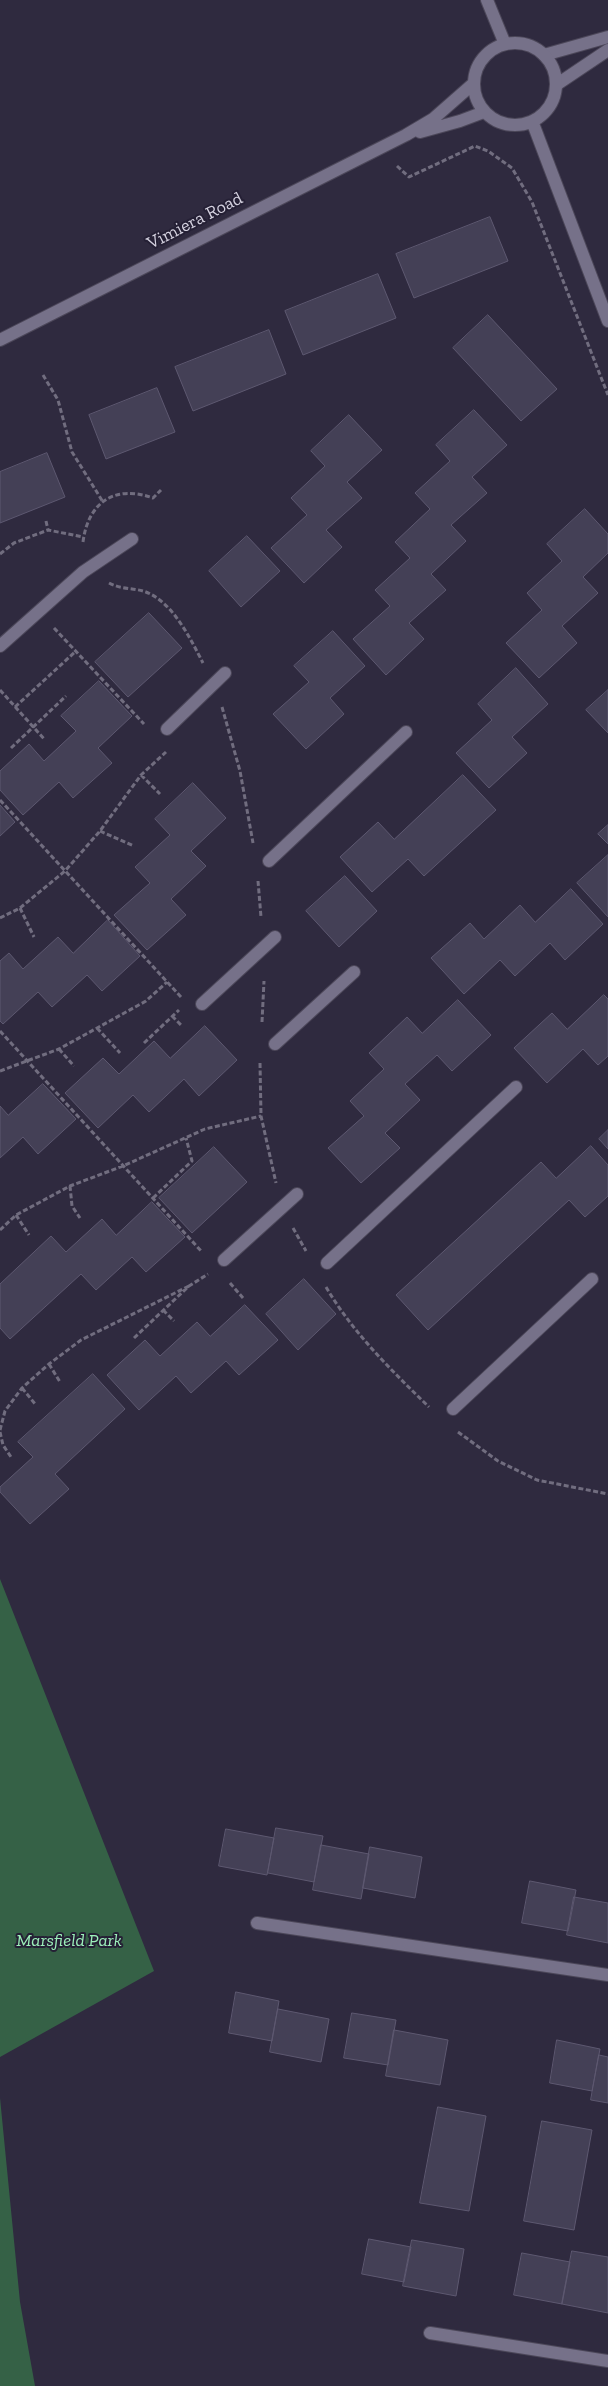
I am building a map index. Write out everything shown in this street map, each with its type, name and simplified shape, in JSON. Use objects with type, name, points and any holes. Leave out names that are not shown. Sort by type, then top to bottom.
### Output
[{"type":"street","points":[[487,0],[505,44]]},
{"type":"street","points":[[544,55],[608,37]]},
{"type":"street","points":[[520,43],[533,47],[544,55],[553,69],[556,86],[552,100],[544,112],[532,121],[516,125],[498,122],[484,112],[476,98],[474,83],[476,70],[483,58],[493,49],[505,44],[520,43]]},
{"type":"street","points":[[556,86],[608,50]]},
{"type":"street","name":"Vimiera Road","points":[[0,340],[406,135],[434,119],[474,83]]},
{"type":"street","name":"Vimiera Road","points":[[406,135],[460,121],[484,112]]},
{"type":"street","points":[[532,121],[608,321]]},
{"type":"street","points":[[0,646],[90,567],[132,539]]},
{"type":"street","points":[[168,729],[225,673]]},
{"type":"street","points":[[269,861],[406,732]]},
{"type":"street","points":[[202,1004],[275,937]]},
{"type":"street","points":[[274,1044],[354,972]]},
{"type":"street","points":[[327,1263],[516,1087]]},
{"type":"street","points":[[224,1260],[297,1194]]},
{"type":"street","points":[[453,1409],[592,1278]]},
{"type":"street","points":[[256,1923],[608,1975]]},
{"type":"street","points":[[430,2333],[608,2362]]},
{"type":"path","points":[[378,149],[409,177],[475,146],[488,151],[512,168],[532,202],[608,395]]},
{"type":"path","points":[[43,375],[58,400],[72,452],[103,502]]},
{"type":"path","points":[[162,490],[153,498],[139,493],[123,493],[103,502],[90,515],[84,528],[84,555],[90,567],[111,585],[142,590],[155,596],[168,608],[189,637],[213,684],[223,710],[240,771],[253,844]]},
{"type":"path","points":[[46,522],[48,530]]},
{"type":"path","points":[[0,554],[14,542],[48,530],[83,537]]},
{"type":"path","points":[[50,624],[148,729]]},
{"type":"path","points":[[15,707],[76,651]]},
{"type":"path","points":[[0,690],[45,740]]},
{"type":"path","points":[[11,748],[66,696]]},
{"type":"path","points":[[0,918],[20,908],[65,871],[100,831],[141,775],[178,741],[168,729]]},
{"type":"path","points":[[141,775],[160,794]]},
{"type":"path","points":[[0,800],[186,1003],[144,1043]]},
{"type":"path","points":[[100,831],[134,846]]},
{"type":"path","points":[[257,872],[263,948],[262,1023]]},
{"type":"path","points":[[20,908],[34,937]]},
{"type":"path","points":[[0,1071],[59,1050],[146,1001],[167,982]]},
{"type":"path","points":[[172,1016],[182,1026]]},
{"type":"path","points":[[97,1028],[120,1053]]},
{"type":"path","points":[[0,1031],[204,1255]]},
{"type":"path","points":[[59,1050],[74,1066]]},
{"type":"path","points":[[260,1062],[261,1116],[273,1172],[284,1206],[308,1256]]},
{"type":"path","points":[[0,1230],[16,1215],[70,1186],[123,1166],[205,1129],[261,1116]]},
{"type":"path","points":[[152,1198],[192,1161],[186,1138]]},
{"type":"path","points":[[70,1186],[72,1206],[80,1218]]},
{"type":"path","points":[[16,1215],[29,1235]]},
{"type":"path","points":[[10,1458],[3,1445],[0,1431],[5,1411],[22,1388],[49,1364],[81,1340],[190,1286],[210,1273]]},
{"type":"path","points":[[228,1280],[243,1298]]},
{"type":"path","points":[[322,1280],[336,1304],[381,1361],[434,1413]]},
{"type":"path","points":[[134,1338],[190,1286]]},
{"type":"path","points":[[163,1310],[174,1321]]},
{"type":"path","points":[[49,1364],[60,1382]]},
{"type":"path","points":[[22,1388],[36,1405]]},
{"type":"path","points":[[455,1430],[498,1461],[537,1480],[608,1494]]},
{"type":"green space","name":"Marsfield Park","points":[[0,1579],[154,1971],[0,2057]]},
{"type":"green space","points":[[0,2098],[20,2302],[35,2386],[0,2386]]},
{"type":"building","points":[[490,217],[508,261],[414,298],[396,254]]},
{"type":"building","points":[[378,274],[396,318],[303,355],[285,311]]},
{"type":"building","points":[[488,315],[557,389],[521,421],[453,348]]},
{"type":"building","points":[[269,330],[286,374],[193,411],[175,367]]},
{"type":"building","points":[[157,388],[175,432],[106,459],[89,415]]},
{"type":"building","points":[[474,410],[507,445],[472,477],[487,493],[451,525],[466,541],[431,574],[446,590],[409,623],[424,639],[386,675],[353,639],[390,606],[375,590],[410,558],[395,542],[430,509],[415,493],[450,461],[436,445]]},
{"type":"building","points":[[349,415],[382,450],[347,482],[362,498],[326,530],[342,547],[304,583],[271,548],[307,515],[291,498],[325,466],[311,451]]},
{"type":"building","points":[[47,453],[65,497],[0,523],[0,472]]},
{"type":"building","points":[[585,509],[608,534],[608,553],[583,577],[598,593],[562,626],[577,643],[539,678],[506,643],[542,610],[527,593],[562,561],[547,544]]},
{"type":"building","points":[[247,536],[280,571],[241,607],[209,571]]},
{"type":"building","points":[[149,613],[182,648],[128,697],[95,662]]},
{"type":"building","points":[[333,631],[365,666],[330,698],[344,714],[306,749],[273,714],[309,682],[294,666]]},
{"type":"building","points":[[516,668],[548,704],[512,737],[527,753],[489,788],[456,753],[492,720],[478,704]]},
{"type":"building","points":[[99,681],[132,716],[98,748],[112,763],[73,798],[59,782],[23,815],[0,790],[0,771],[29,744],[44,761],[76,731],[61,716]]},
{"type":"building","points":[[608,690],[608,733],[586,710]]},
{"type":"building","points":[[463,775],[496,810],[424,876],[408,859],[372,892],[340,857],[378,822],[394,839]]},
{"type":"building","points":[[193,783],[226,818],[191,851],[206,866],[171,899],[186,915],[147,950],[114,915],[150,883],[135,867],[170,835],[155,819]]},
{"type":"building","points":[[0,805],[15,822],[0,836]]},
{"type":"building","points":[[608,825],[608,844],[598,834]]},
{"type":"building","points":[[608,855],[608,917],[577,883]]},
{"type":"building","points":[[345,876],[377,911],[339,947],[306,911]]},
{"type":"building","points":[[571,889],[603,924],[565,960],[550,943],[515,976],[500,960],[464,994],[431,958],[470,923],[484,939],[520,905],[535,922]]},
{"type":"building","points":[[108,920],[140,956],[102,991],[87,975],[52,1007],[38,992],[3,1024],[0,1021],[0,961],[9,953],[23,969],[58,937],[73,953]]},
{"type":"building","points":[[604,995],[608,999],[608,1056],[598,1065],[583,1049],[547,1083],[514,1048],[552,1013],[567,1029]]},
{"type":"building","points":[[458,1000],[491,1035],[452,1071],[437,1055],[405,1084],[420,1100],[385,1133],[400,1148],[361,1183],[328,1148],[364,1116],[350,1101],[384,1069],[369,1053],[407,1017],[422,1033]]},
{"type":"building","points":[[205,1026],[237,1060],[199,1096],[184,1079],[149,1112],[133,1095],[98,1128],[65,1093],[103,1058],[119,1074],[154,1041],[170,1058]]},
{"type":"building","points":[[43,1084],[76,1119],[38,1154],[23,1137],[0,1158],[0,1106],[8,1115]]},
{"type":"building","points":[[608,1130],[608,1149],[599,1139]]},
{"type":"building","points":[[591,1146],[608,1165],[608,1196],[585,1217],[569,1200],[428,1330],[396,1295],[541,1162],[556,1178]]},
{"type":"building","points":[[214,1147],[247,1182],[192,1233],[159,1198]]},
{"type":"building","points":[[152,1202],[185,1237],[146,1272],[132,1257],[96,1290],[81,1274],[10,1339],[0,1328],[0,1284],[51,1236],[66,1252],[102,1219],[116,1235]]},
{"type":"building","points":[[304,1279],[336,1314],[298,1350],[266,1314]]},
{"type":"building","points":[[245,1305],[278,1340],[239,1375],[226,1361],[191,1393],[176,1376],[139,1410],[107,1375],[145,1340],[160,1356],[197,1322],[210,1336]]},
{"type":"building","points":[[93,1374],[125,1409],[55,1474],[69,1489],[30,1524],[0,1492],[0,1487],[33,1457],[18,1442]]},
{"type":"building","points":[[276,1828],[323,1836],[314,1882],[268,1873]]},
{"type":"building","points":[[226,1829],[274,1838],[267,1875],[219,1866]]},
{"type":"building","points":[[321,1845],[369,1854],[361,1899],[313,1890]]},
{"type":"building","points":[[370,1847],[422,1857],[415,1898],[363,1888]]},
{"type":"building","points":[[530,1881],[576,1890],[568,1931],[522,1923]]},
{"type":"building","points":[[574,1897],[608,1903],[608,1943],[567,1935]]},
{"type":"building","points":[[236,1992],[279,2001],[272,2041],[229,2033]]},
{"type":"building","points":[[278,2009],[329,2019],[321,2062],[270,2052]]},
{"type":"building","points":[[352,2013],[396,2020],[388,2065],[344,2058]]},
{"type":"building","points":[[394,2030],[448,2040],[440,2085],[386,2076]]},
{"type":"building","points":[[557,2040],[600,2049],[592,2091],[550,2083]]},
{"type":"building","points":[[599,2055],[608,2057],[608,2103],[591,2100]]},
{"type":"building","points":[[438,2107],[486,2116],[469,2211],[420,2203]]},
{"type":"building","points":[[542,2121],[592,2130],[574,2230],[524,2221]]},
{"type":"building","points":[[369,2239],[411,2247],[404,2282],[362,2274]]},
{"type":"building","points":[[412,2240],[464,2249],[456,2296],[403,2286]]},
{"type":"building","points":[[572,2251],[608,2257],[608,2313],[562,2304]]},
{"type":"building","points":[[522,2253],[570,2262],[562,2304],[514,2295]]}]
